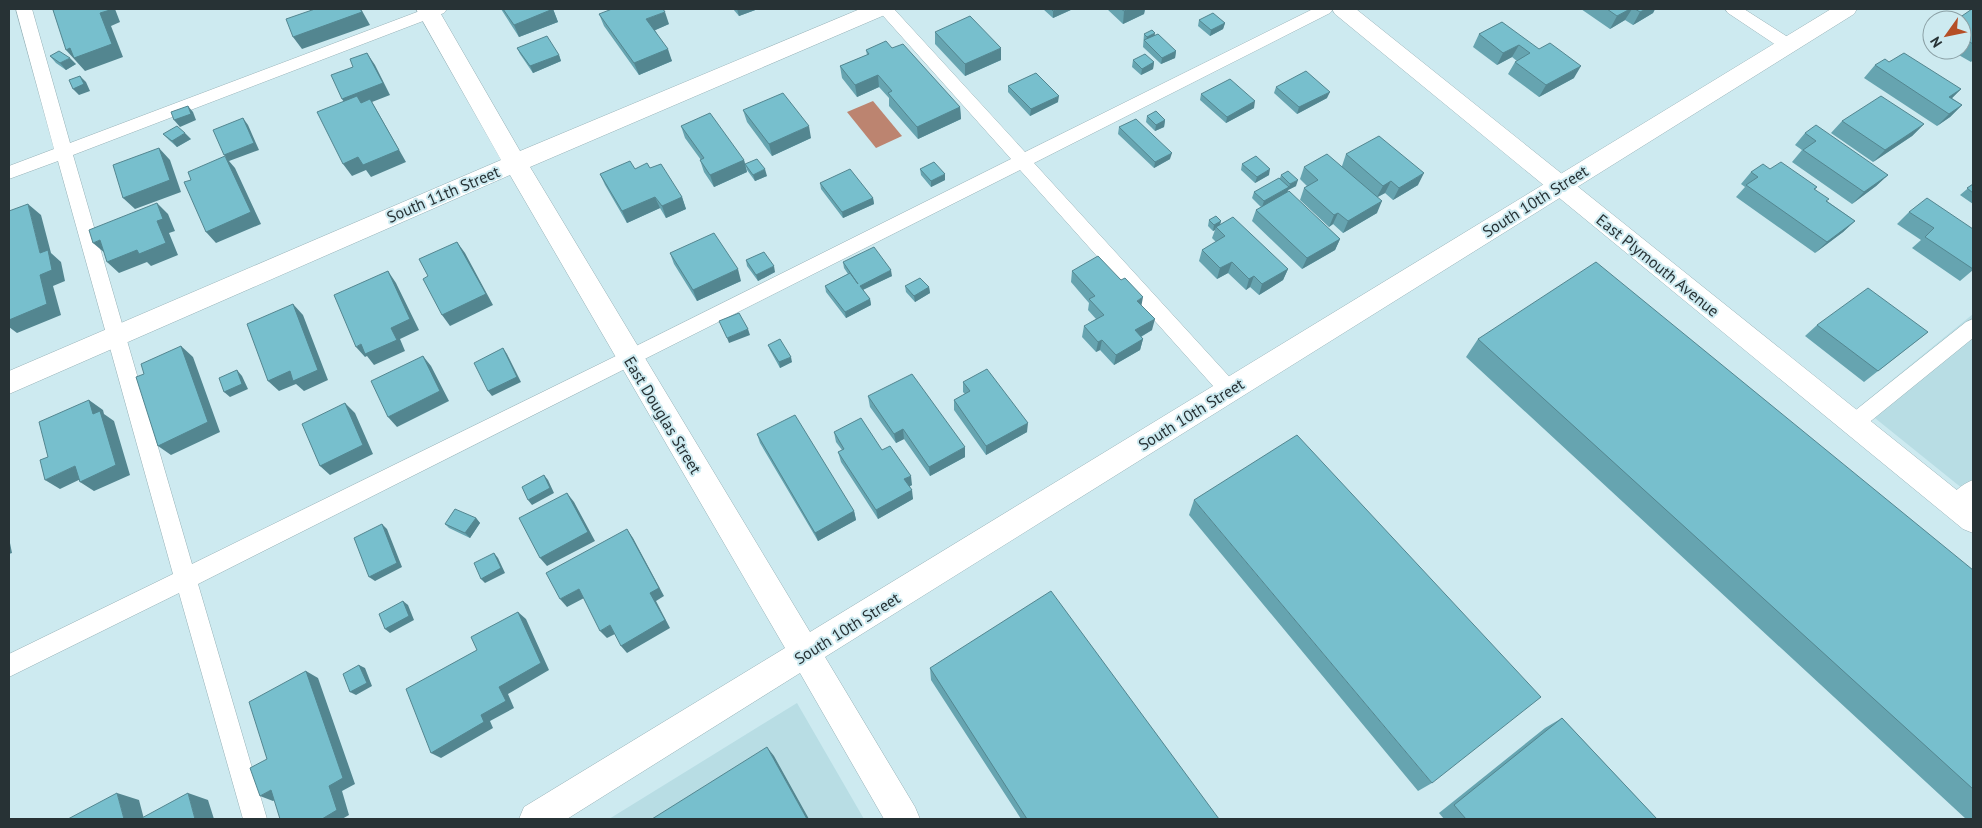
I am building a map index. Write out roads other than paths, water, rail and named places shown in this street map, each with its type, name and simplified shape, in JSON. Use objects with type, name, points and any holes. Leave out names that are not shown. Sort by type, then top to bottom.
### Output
[{"type":"street","name":"South 11th Street","points":[[9,383],[516,163],[879,9]]},
{"type":"street","name":"East Plymouth Avenue","points":[[1343,9],[1854,423],[1967,505]]},
{"type":"street","name":"South 10th Street","points":[[536,819],[1846,9]]},
{"type":"street","name":"East Douglas Street","points":[[432,10],[516,163],[629,359],[806,653],[903,819]]},
{"type":"lane","points":[[24,9],[115,336],[255,819]]},
{"type":"lane","points":[[885,9],[1229,390]]},
{"type":"lane","points":[[9,666],[629,359],[1325,9]]},
{"type":"lane","points":[[1733,9],[1788,45]]},
{"type":"lane","points":[[9,173],[432,10]]},
{"type":"lane","points":[[1854,423],[1973,327]]}]
